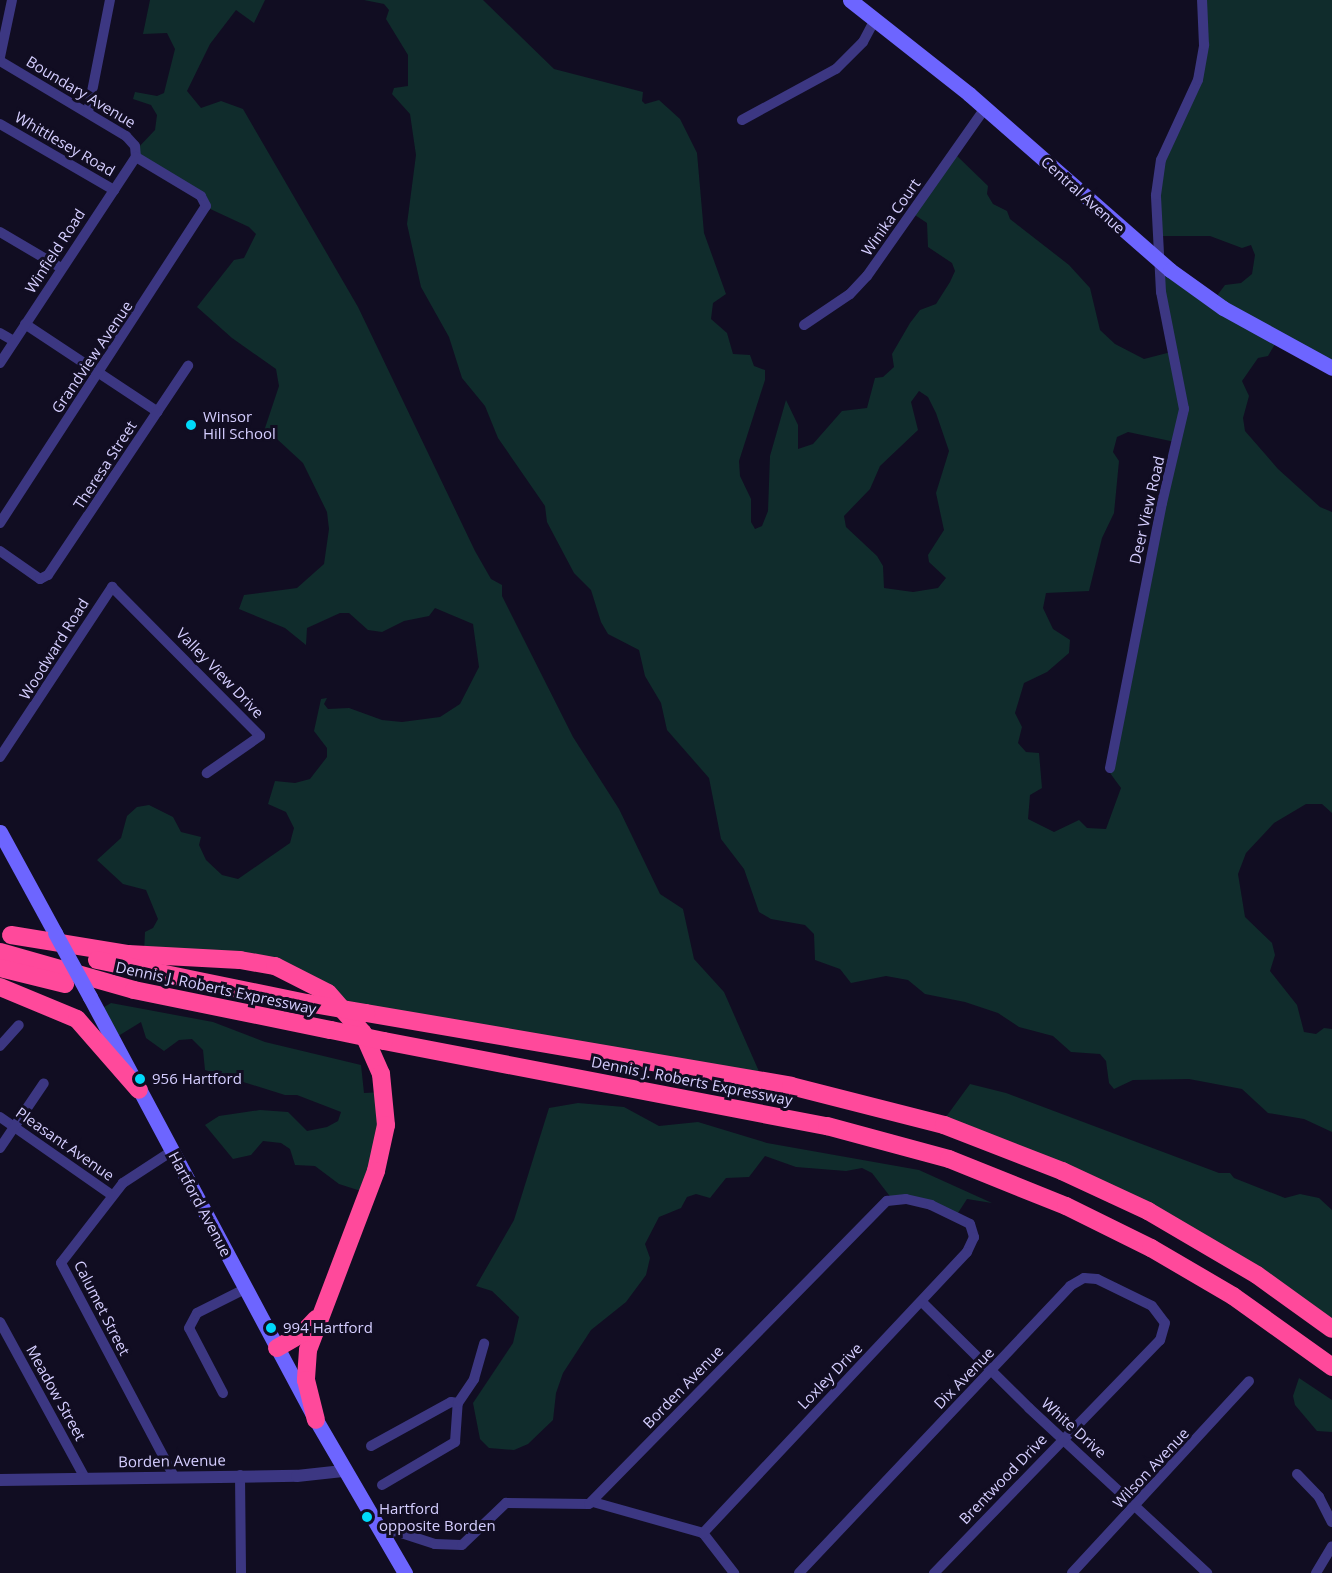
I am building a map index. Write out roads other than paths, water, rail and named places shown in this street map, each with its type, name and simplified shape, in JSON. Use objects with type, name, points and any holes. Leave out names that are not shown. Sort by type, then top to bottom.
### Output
[{"type":"highway","name":"Dennis J. Roberts Expressway","points":[[6,934],[164,976],[307,1003],[791,1086],[944,1125],[1062,1171],[1157,1216],[1257,1275],[1332,1329]]},
{"type":"highway","points":[[6,934],[128,954],[264,964],[309,980],[350,1015],[378,1064],[385,1096],[386,1125],[376,1171],[324,1305],[306,1364],[322,1422]]},
{"type":"highway","name":"Dennis J. Roberts Expressway","points":[[0,951],[165,997],[817,1124],[949,1159],[1066,1206],[1161,1253],[1259,1313],[1332,1367]]},
{"type":"highway","points":[[0,968],[82,987],[165,997]]},
{"type":"highway","points":[[0,987],[77,1019],[139,1090]]},
{"type":"highway","points":[[277,1348],[309,1328],[324,1305]]},
{"type":"main road","name":"Central Avenue","points":[[850,0],[876,18],[985,108],[1157,260],[1223,308],[1332,368]]},
{"type":"main road","name":"Hartford Avenue","points":[[0,832],[277,1348],[322,1422],[344,1471],[405,1573]]},
{"type":"street","points":[[0,59],[12,0]]},
{"type":"street","points":[[88,112],[110,0]]},
{"type":"street","name":"Deer View Road","points":[[1110,768],[1162,502],[1184,410],[1157,260],[1158,177],[1166,146],[1198,80],[1204,45],[1202,0]]},
{"type":"street","points":[[742,120],[836,69],[862,42],[876,18]]},
{"type":"street","name":"Boundary Avenue","points":[[0,59],[132,141],[136,157]]},
{"type":"street","name":"Winika Court","points":[[804,325],[850,294],[867,276],[985,108]]},
{"type":"street","name":"Whittlesey Road","points":[[0,124],[114,190]]},
{"type":"street","name":"Winfield Road","points":[[0,363],[136,157]]},
{"type":"street","name":"Grandview Avenue","points":[[0,523],[206,206],[201,196],[136,157]]},
{"type":"street","points":[[0,232],[61,268]]},
{"type":"street","points":[[26,324],[158,412]]},
{"type":"street","points":[[0,333],[14,341]]},
{"type":"street","name":"Theresa Street","points":[[0,551],[43,579],[96,508],[188,366]]},
{"type":"street","name":"Woodward Road","points":[[0,757],[112,587]]},
{"type":"street","name":"Valley View Drive","points":[[112,587],[260,736],[207,773]]},
{"type":"street","points":[[0,1046],[19,1025]]},
{"type":"street","points":[[0,1148],[44,1083]]},
{"type":"street","name":"Pleasant Avenue","points":[[0,1117],[112,1195]]},
{"type":"street","name":"Calumet Street","points":[[172,1151],[133,1175],[112,1195],[61,1263],[174,1476]]},
{"type":"street","name":"Borden Avenue","points":[[593,1502],[887,1201],[906,1199],[960,1217],[970,1224],[974,1237]]},
{"type":"street","name":"Loxley Drive","points":[[703,1533],[792,1436],[922,1303],[967,1252],[974,1237]]},
{"type":"street","name":"Dix Avenue","points":[[799,1573],[993,1371],[1070,1286],[1084,1278],[1097,1279],[1139,1297],[1157,1310],[1165,1326]]},
{"type":"street","points":[[223,1393],[189,1328],[197,1313],[245,1288]]},
{"type":"street","name":"White Drive","points":[[922,1303],[1208,1573]]},
{"type":"street","name":"Meadow Street","points":[[0,1322],[85,1478]]},
{"type":"street","name":"Brentwood Drive","points":[[934,1573],[1151,1350],[1165,1326]]},
{"type":"street","points":[[382,1485],[455,1442],[458,1404],[474,1379],[484,1343]]},
{"type":"street","name":"Wilson Avenue","points":[[1072,1573],[1249,1381]]},
{"type":"street","points":[[371,1446],[405,1424],[451,1402],[458,1404]]},
{"type":"street","name":"Borden Avenue","points":[[0,1480],[240,1474],[297,1476],[344,1471]]},
{"type":"street","points":[[240,1474],[241,1573]]},
{"type":"street","points":[[1297,1474],[1319,1497],[1332,1522]]},
{"type":"street","points":[[381,1536],[395,1531],[435,1544],[462,1545],[506,1503],[593,1502],[703,1533],[734,1573]]},
{"type":"street","points":[[1316,1573],[1332,1546]]},
{"type":"place","name":"Winsor Hill School","points":[[191,425]]},
{"type":"place","name":"956 Hartford","points":[[140,1079]]},
{"type":"place","name":"994 Hartford","points":[[271,1328]]},
{"type":"place","name":"Hartford opposite Borden","points":[[367,1517]]}]
